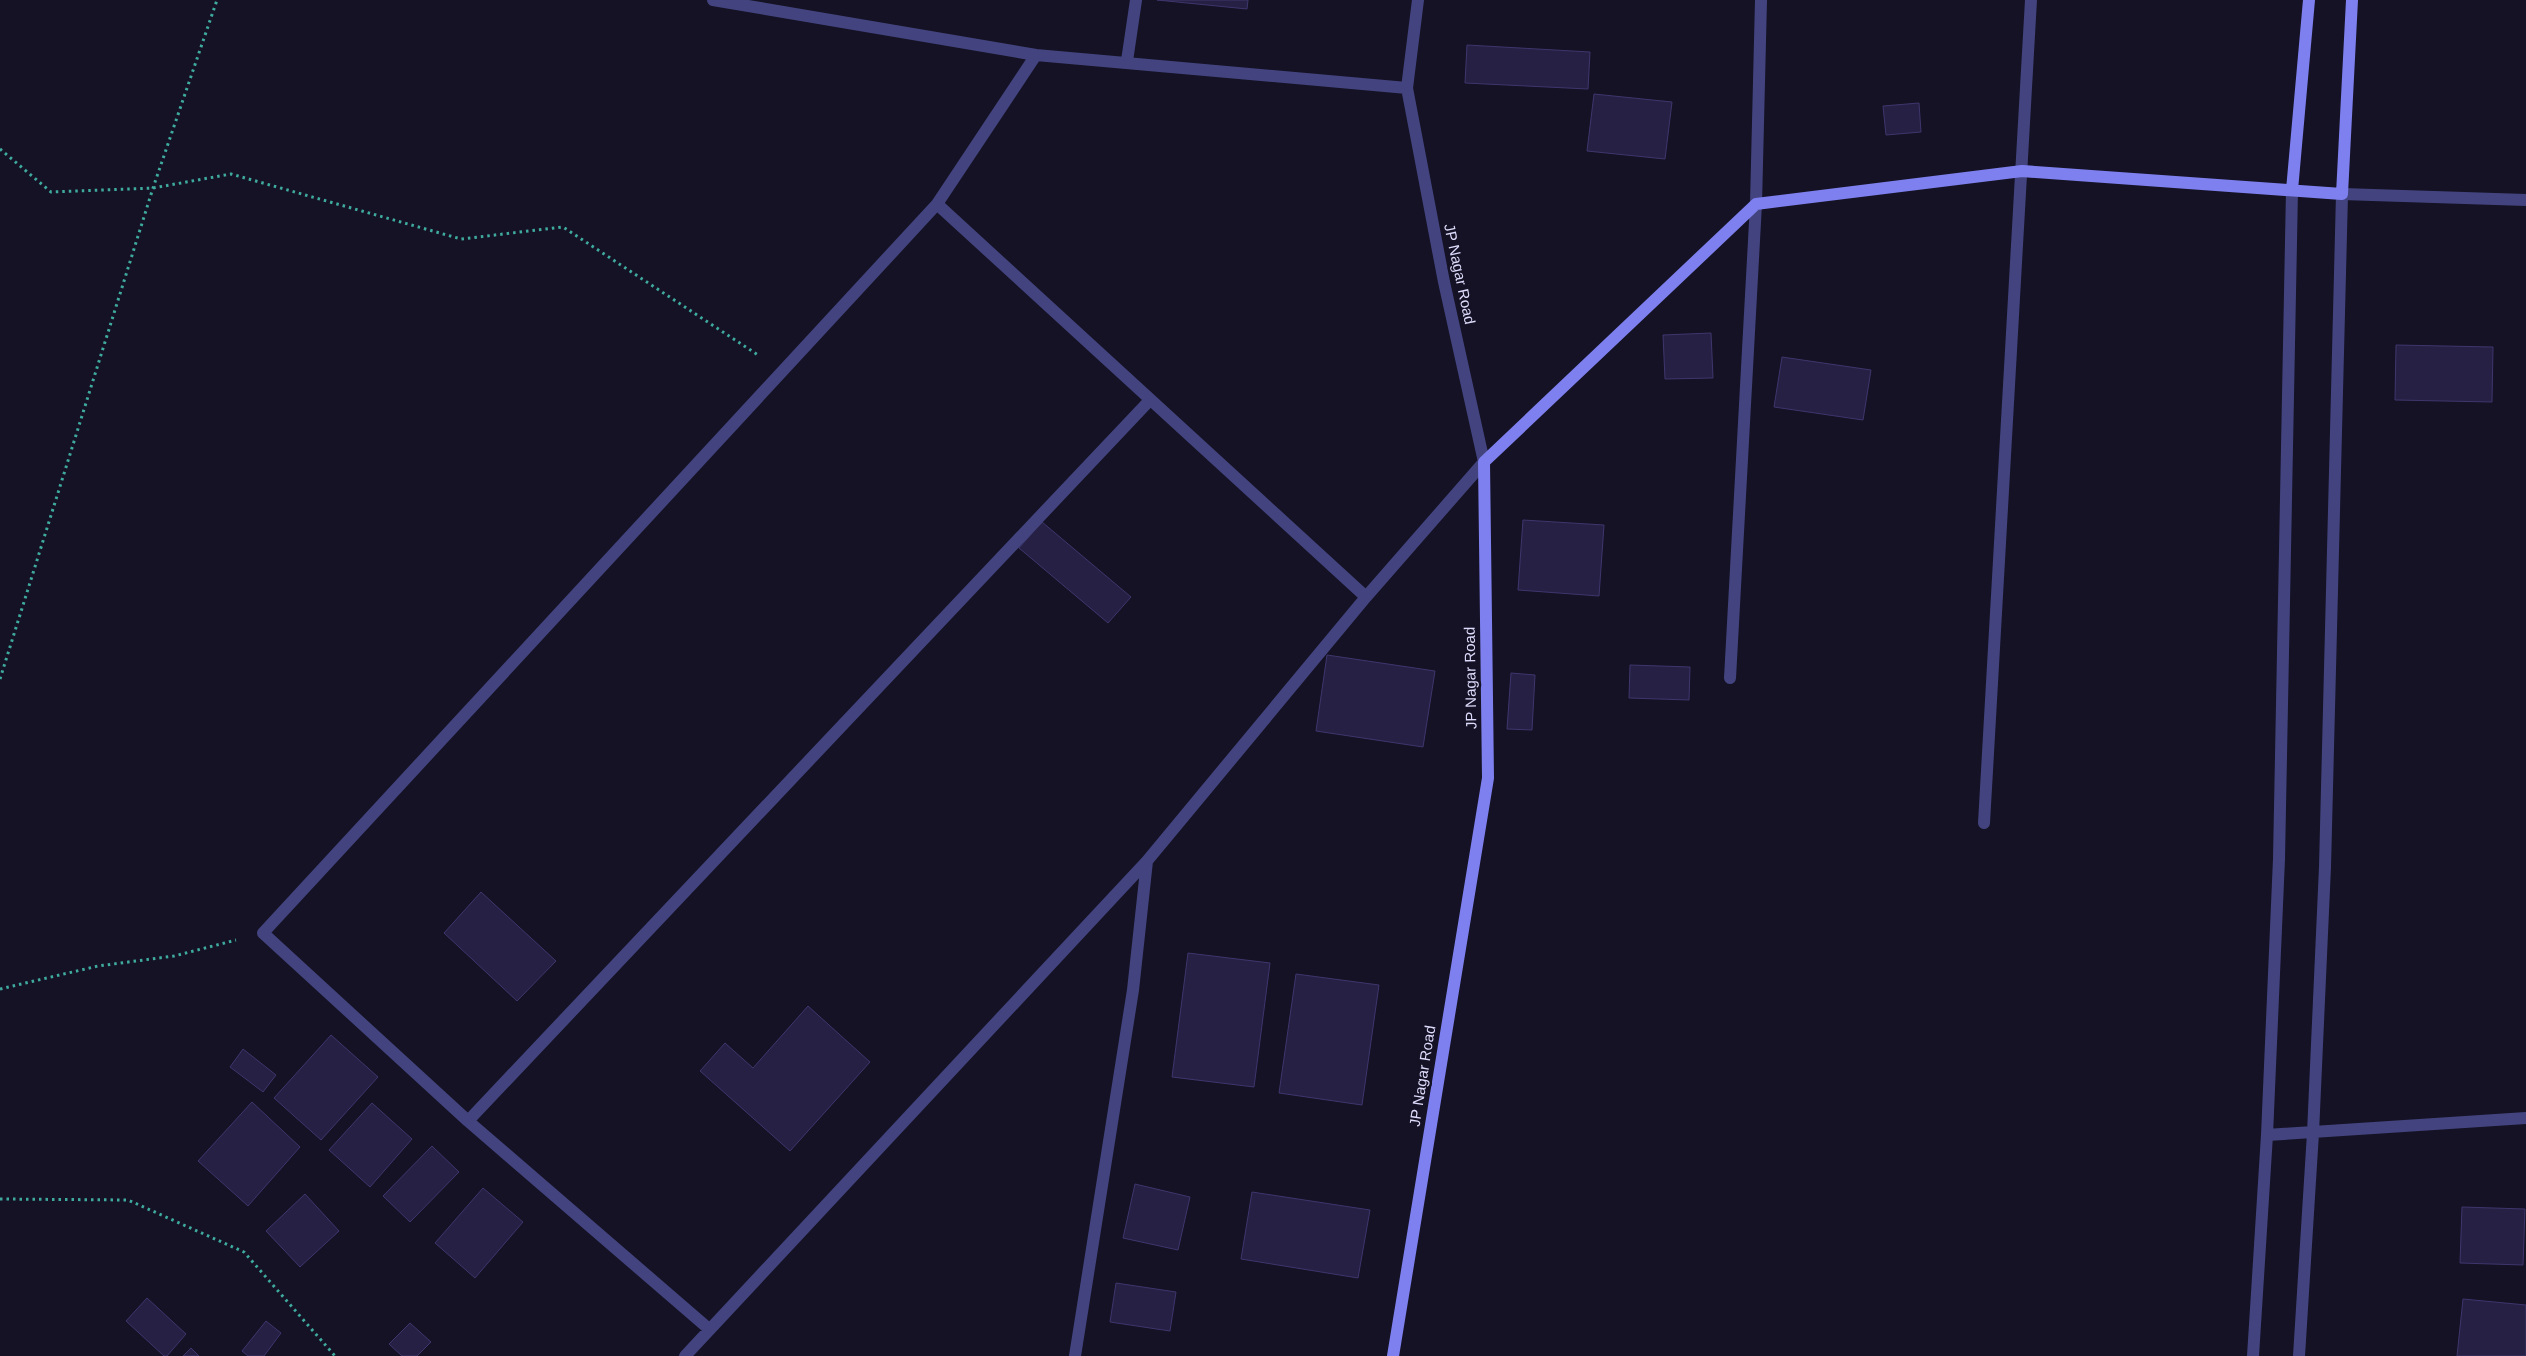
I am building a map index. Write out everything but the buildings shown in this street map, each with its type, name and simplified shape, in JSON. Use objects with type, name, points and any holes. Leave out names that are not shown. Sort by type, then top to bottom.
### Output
[{"type":"street","points":[[713,0],[1036,54],[1407,88]]},
{"type":"street","points":[[1127,61],[1136,0]]},
{"type":"street","name":"JP Nagar Road","points":[[1393,1356],[1488,778],[1484,462],[1444,282],[1407,88],[1418,0]]},
{"type":"street","points":[[1730,678],[1756,204],[1761,0]]},
{"type":"street","points":[[1984,823],[1999,534],[2031,0]]},
{"type":"street","points":[[2253,1356],[2267,1135],[2279,858],[2292,190],[2309,0]]},
{"type":"street","points":[[2299,1356],[2313,1132],[2325,867],[2342,194],[2352,0]]},
{"type":"street","points":[[709,1330],[468,1121],[263,933],[781,370],[937,204],[1036,54]]},
{"type":"street","points":[[685,1356],[1146,861],[1366,597],[1484,462],[1756,204],[2022,171],[2342,194],[2526,200]]},
{"type":"street","points":[[937,204],[1366,597]]},
{"type":"street","points":[[468,1121],[1150,400]]},
{"type":"street","points":[[1075,1356],[1133,990],[1146,861]]},
{"type":"street","points":[[2267,1135],[2526,1118]]},
{"type":"path","points":[[0,678],[153,188],[217,0]]},
{"type":"path","points":[[0,149],[51,192],[153,188],[231,174],[460,239],[563,227],[781,370]]},
{"type":"path","points":[[0,989],[98,966],[174,956],[263,933]]},
{"type":"path","points":[[0,1199],[128,1200],[244,1252],[335,1356]]}]
